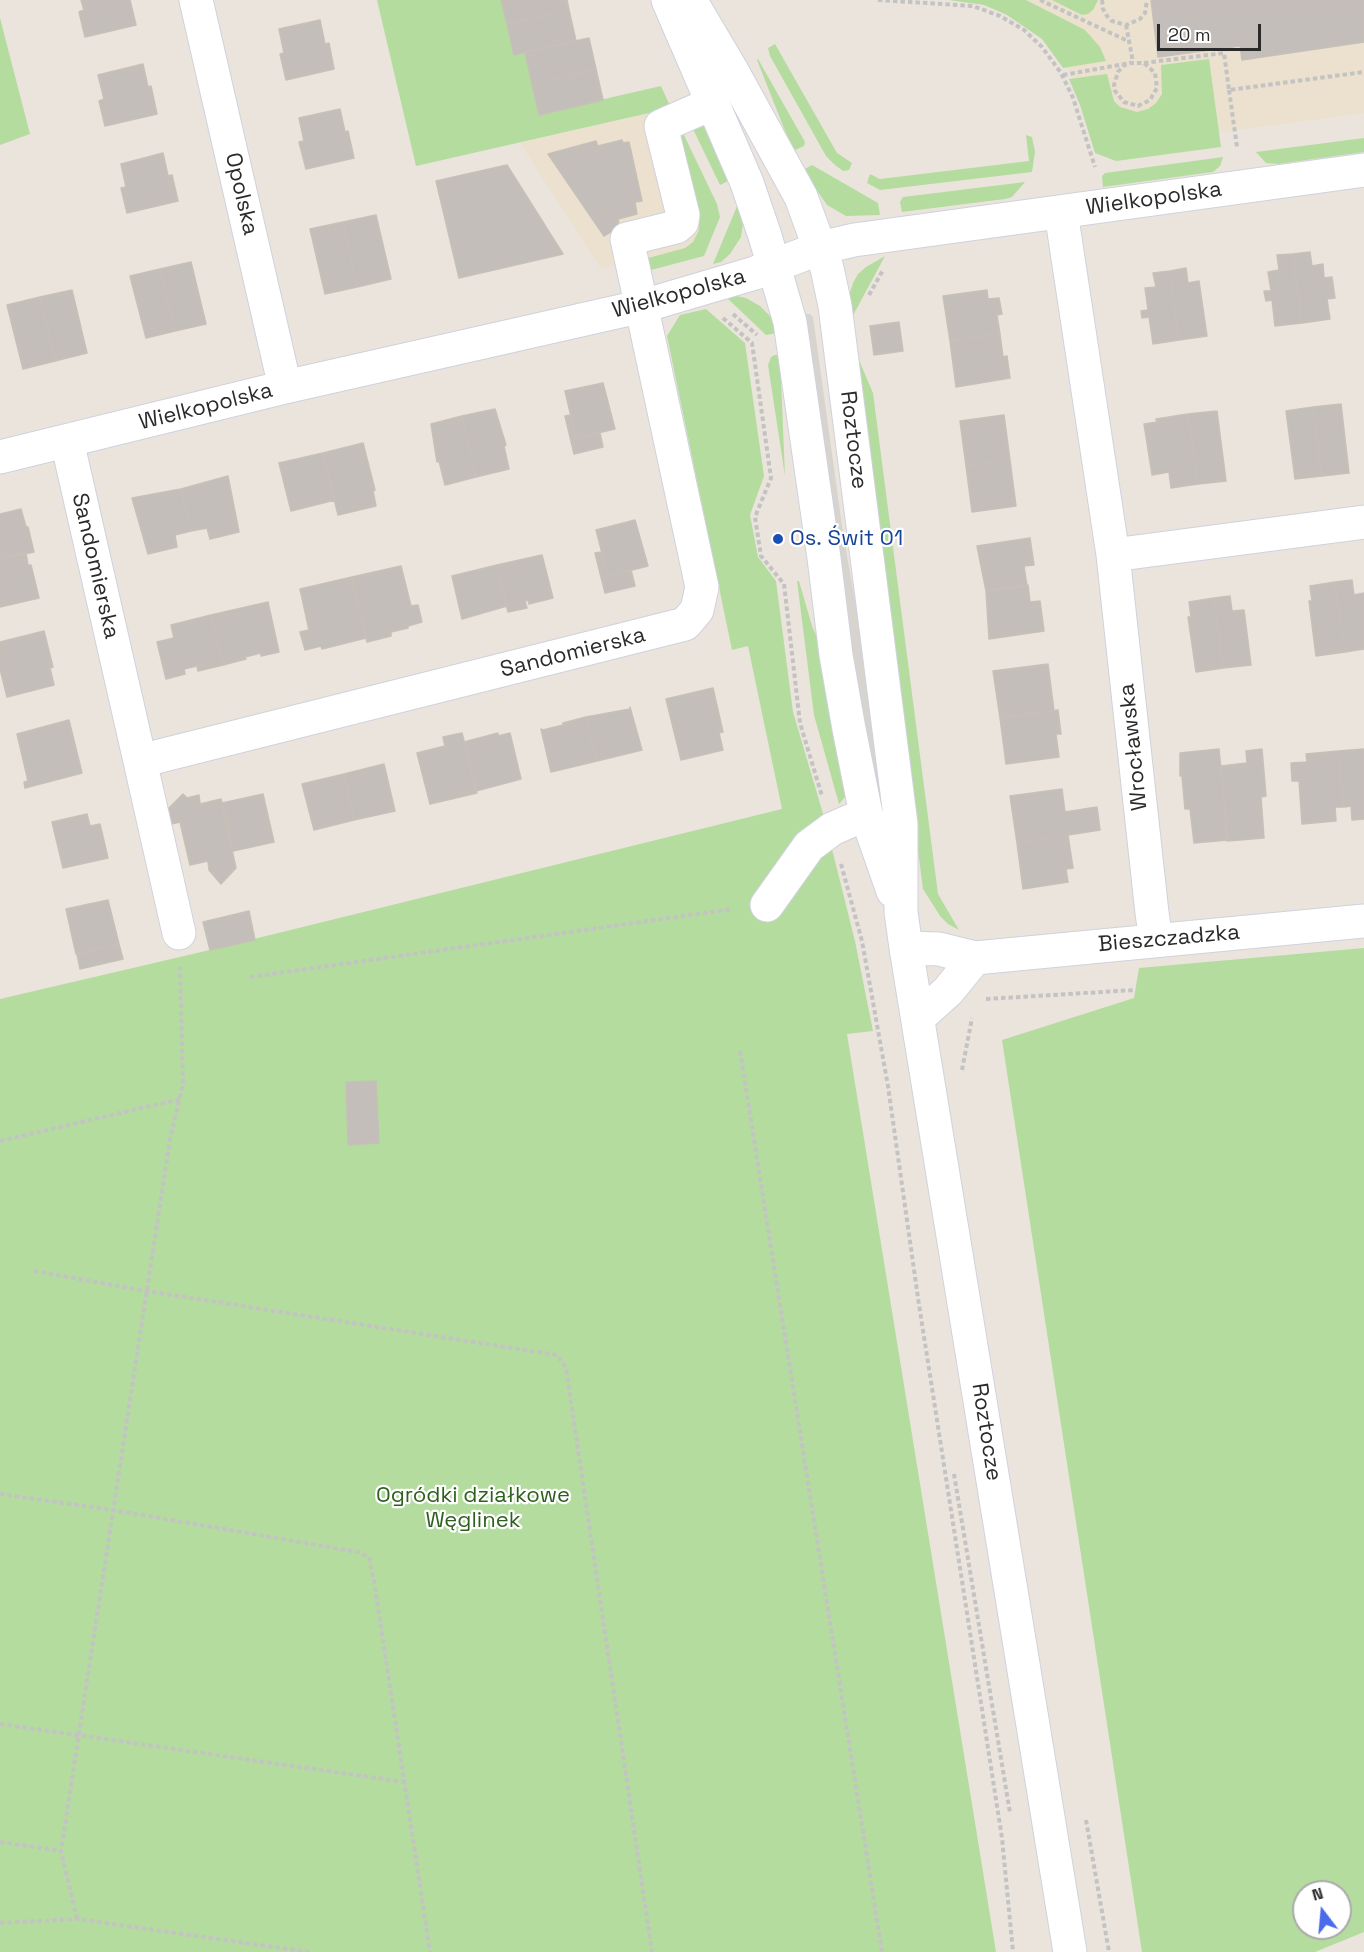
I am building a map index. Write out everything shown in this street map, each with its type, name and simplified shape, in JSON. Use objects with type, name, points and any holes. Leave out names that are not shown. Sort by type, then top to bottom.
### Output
[{"type":"street","name":"Opolska","points":[[196,0],[285,387]]},
{"type":"street","name":"Roztocze","points":[[668,0],[747,183],[790,322],[836,655],[866,814],[901,912]]},
{"type":"street","name":"Roztocze","points":[[690,0],[807,209],[827,268],[835,306],[901,824],[901,912],[906,948],[1070,1952]]},
{"type":"street","name":"Sandomierska","points":[[140,761],[685,624],[698,610],[702,587],[627,239],[676,227],[684,219],[661,126],[713,103]]},
{"type":"street","name":"Wielkopolska","points":[[0,457],[285,387],[642,306],[774,265],[820,248],[854,240],[1364,170]]},
{"type":"street","name":"Wrocławska","points":[[1061,212],[1113,555],[1156,940]]},
{"type":"street","name":"Sandomierska","points":[[67,441],[180,933]]},
{"type":"street","points":[[1113,555],[1364,522]]},
{"type":"street","points":[[767,904],[809,846],[832,829],[866,814]]},
{"type":"street","name":"Bieszczadzka","points":[[906,948],[939,949],[975,958],[1364,921]]},
{"type":"street","points":[[918,1018],[948,991],[975,958]]},
{"type":"path","points":[[878,0],[973,6],[1000,16],[1024,30],[1042,47],[1063,75],[1073,98],[1095,167]]},
{"type":"path","points":[[1040,0],[1130,42]]},
{"type":"path","points":[[1102,0],[1107,16],[1112,21],[1126,25],[1140,19],[1145,13],[1148,0]]},
{"type":"path","points":[[1126,25],[1132,62]]},
{"type":"path","points":[[1063,75],[1132,62],[1144,63],[1224,52],[1237,147]]},
{"type":"path","points":[[1132,62],[1123,66],[1118,72],[1114,85],[1115,92],[1124,102],[1138,106],[1150,100],[1157,88],[1155,74],[1144,63]]},
{"type":"path","points":[[1229,90],[1364,72]]},
{"type":"path","points":[[866,301],[887,263]]},
{"type":"path","points":[[706,287],[716,299],[762,338]]},
{"type":"path","points":[[706,287],[712,309],[752,343],[771,478],[755,517],[761,556],[784,584],[800,723],[862,941],[888,1086],[918,1298],[1002,1838],[1013,1952]]},
{"type":"path","points":[[250,977],[767,904]]},
{"type":"path","points":[[77,1919],[61,1851],[170,1139],[183,1084],[180,933]]},
{"type":"path","points":[[975,958],[980,999],[1135,990]]},
{"type":"path","points":[[962,1072],[970,1021],[974,1014]]},
{"type":"path","points":[[740,1051],[882,1952]]},
{"type":"path","points":[[0,1140],[180,1099]]},
{"type":"path","points":[[34,1271],[146,1291],[557,1355],[566,1368],[652,1952]]},
{"type":"path","points":[[953,1465],[1011,1821]]},
{"type":"path","points":[[0,1494],[113,1510],[358,1552],[369,1558],[430,1952]]},
{"type":"path","points":[[0,1724],[404,1782]]},
{"type":"path","points":[[1084,1809],[1109,1952]]},
{"type":"path","points":[[0,1842],[61,1851]]},
{"type":"path","points":[[0,1923],[77,1919],[272,1949],[309,1952]]},
{"type":"shaded area","points":[[981,0],[1364,0],[1364,113],[1096,149],[1079,93],[1059,50],[1038,28]]},
{"type":"shaded area","points":[[671,108],[699,230],[693,242],[685,248],[601,269],[520,143]]},
{"type":"shaded area","points":[[804,315],[813,317],[843,533],[864,651],[885,827],[854,704]]},
{"type":"green space","points":[[377,0],[501,0],[514,54],[525,52],[539,114],[661,86],[671,108],[416,166]]},
{"type":"green space","points":[[949,0],[1026,0],[1085,30],[1100,47],[1106,61],[1063,68],[1042,39],[1007,15],[984,5]]},
{"type":"green space","points":[[1052,0],[1098,0],[1093,10],[1082,15]]},
{"type":"green space","points":[[0,18],[30,134],[0,145]]},
{"type":"green space","points":[[775,44],[837,153],[852,163],[849,170],[843,171],[826,156],[770,56],[768,48]]},
{"type":"green space","points":[[1209,59],[1221,147],[1116,161],[1095,153],[1069,79],[1107,74],[1114,101],[1120,107],[1137,112],[1148,109],[1162,94],[1161,65]]},
{"type":"green space","points":[[757,60],[805,142],[804,146],[793,151]]},
{"type":"green space","points":[[707,122],[734,178],[720,185],[693,129]]},
{"type":"green space","points":[[683,133],[717,204],[720,217],[704,256],[651,270],[648,258],[685,248],[693,242],[699,230],[680,144]]},
{"type":"green space","points":[[1026,135],[1032,137],[1035,152],[1032,172],[880,190],[867,183],[870,174],[880,179],[1029,161]]},
{"type":"green space","points":[[1364,138],[1364,152],[1278,164],[1266,163],[1256,152]]},
{"type":"green space","points":[[1223,157],[1220,166],[1213,172],[1103,187],[1102,176],[1105,173]]},
{"type":"green space","points":[[812,165],[878,203],[880,215],[846,216],[827,205],[803,170]]},
{"type":"green space","points":[[1025,182],[1012,197],[1005,199],[902,212],[900,202],[903,197]]},
{"type":"green space","points":[[740,199],[744,217],[741,237],[730,254],[721,262],[713,264]]},
{"type":"green space","points":[[885,256],[850,321],[848,299],[853,283],[866,267]]},
{"type":"green space","points":[[725,296],[746,298],[760,306],[772,318],[777,333],[766,335]]},
{"type":"green space","name":"Ogródki działkowe Węglinek","points":[[706,309],[745,343],[764,476],[750,515],[758,557],[776,581],[793,712],[824,817],[855,941],[873,1031],[847,1034],[996,1952],[0,1952],[0,999],[197,953],[782,809],[748,646],[732,650],[667,336],[680,315]]},
{"type":"green space","points":[[853,346],[873,393],[938,894],[959,930],[940,916],[923,889]]},
{"type":"green space","points":[[780,355],[785,476],[768,365],[771,357]]},
{"type":"green space","points":[[797,581],[799,581],[812,626],[821,646],[846,796],[839,804],[814,715]]},
{"type":"green space","points":[[1364,948],[1364,1932],[1352,1937],[1352,1880],[1292,1880],[1292,1940],[1344,1940],[1315,1952],[1142,1952],[1002,1040],[1134,998],[1139,968]]},
{"type":"building","points":[[81,0],[130,0],[136,25],[85,37],[79,12],[84,10]]},
{"type":"building","points":[[501,0],[567,0],[569,10],[507,24]]},
{"type":"building","points":[[1151,0],[1364,0],[1364,42],[1242,60],[1240,46],[1158,57]]},
{"type":"building","points":[[569,10],[576,41],[514,55],[507,24]]},
{"type":"building","points":[[320,20],[325,44],[329,43],[334,69],[286,80],[280,54],[284,53],[279,29]]},
{"type":"building","points":[[589,38],[596,69],[532,84],[525,52]]},
{"type":"building","points":[[143,64],[157,114],[105,126],[99,101],[104,99],[98,75]]},
{"type":"building","points":[[596,69],[603,100],[539,115],[532,84]]},
{"type":"building","points":[[340,109],[354,158],[306,169],[299,142],[304,141],[299,118]]},
{"type":"building","points":[[622,140],[623,143],[629,142],[642,201],[635,202],[637,214],[618,219],[619,227],[604,236],[548,154],[596,141],[598,146]]},
{"type":"building","points":[[163,153],[168,176],[172,175],[178,201],[127,213],[121,188],[126,187],[121,164]]},
{"type":"building","points":[[507,165],[563,254],[459,278],[436,181]]},
{"type":"building","points":[[376,215],[391,279],[357,287],[343,222]]},
{"type":"building","points":[[343,222],[357,287],[325,294],[310,229]]},
{"type":"building","points":[[1310,252],[1312,266],[1323,264],[1324,278],[1332,277],[1335,298],[1327,299],[1330,319],[1302,323],[1293,254]]},
{"type":"building","points":[[1293,254],[1302,323],[1275,326],[1272,300],[1266,301],[1264,291],[1271,291],[1268,272],[1279,270],[1277,255]]},
{"type":"building","points":[[191,262],[206,324],[175,331],[160,269]]},
{"type":"building","points":[[1186,268],[1188,283],[1199,281],[1207,336],[1179,340],[1170,271]]},
{"type":"building","points":[[160,269],[175,331],[146,338],[130,276]]},
{"type":"building","points":[[1170,271],[1179,340],[1153,344],[1149,317],[1142,318],[1141,311],[1148,310],[1145,288],[1156,287],[1153,273]]},
{"type":"building","points":[[72,290],[87,353],[55,361],[40,297]]},
{"type":"building","points":[[987,290],[988,299],[999,298],[1002,314],[997,315],[1000,334],[950,341],[943,296]]},
{"type":"building","points":[[40,297],[55,361],[23,369],[7,305]]},
{"type":"building","points":[[899,322],[903,351],[874,355],[870,326]]},
{"type":"building","points":[[1000,334],[1003,357],[1007,356],[1010,378],[956,387],[950,341]]},
{"type":"building","points":[[603,383],[615,429],[576,438],[565,391]]},
{"type":"building","points":[[1341,404],[1349,473],[1322,476],[1313,407]]},
{"type":"building","points":[[1313,407],[1322,476],[1295,479],[1286,411]]},
{"type":"building","points":[[495,409],[506,445],[504,446],[509,469],[476,477],[462,416]]},
{"type":"building","points":[[1217,411],[1226,481],[1198,484],[1188,414]]},
{"type":"building","points":[[1188,414],[1198,484],[1171,488],[1169,472],[1152,475],[1144,424],[1157,422],[1156,419]]},
{"type":"building","points":[[570,415],[576,438],[600,433],[603,447],[574,454],[565,416]]},
{"type":"building","points":[[1004,415],[1010,460],[966,466],[960,421]]},
{"type":"building","points":[[462,416],[476,477],[445,485],[439,461],[437,462],[431,424]]},
{"type":"building","points":[[363,443],[375,490],[373,491],[376,506],[338,515],[323,453]]},
{"type":"building","points":[[323,453],[335,500],[291,511],[279,463]]},
{"type":"building","points":[[1010,460],[1016,506],[972,512],[966,466]]},
{"type":"building","points":[[228,476],[239,532],[210,539],[207,528],[191,531],[181,489]]},
{"type":"building","points":[[181,489],[191,531],[175,535],[177,547],[148,554],[132,498]]},
{"type":"building","points":[[21,509],[34,552],[0,559],[0,514]]},
{"type":"building","points":[[635,520],[648,566],[608,576],[596,530]]},
{"type":"building","points":[[1030,538],[1034,565],[1024,566],[1027,586],[986,591],[977,546]]},
{"type":"building","points":[[602,552],[608,576],[631,570],[635,586],[605,593],[595,553]]},
{"type":"building","points":[[26,553],[39,598],[0,607],[0,559]]},
{"type":"building","points":[[542,555],[553,598],[529,604],[528,600],[525,601],[527,608],[508,612],[497,565]]},
{"type":"building","points":[[497,565],[507,606],[462,619],[452,576]]},
{"type":"building","points":[[401,566],[411,606],[418,605],[422,622],[391,632],[391,636],[367,642],[352,577]]},
{"type":"building","points":[[352,577],[366,638],[322,649],[321,646],[305,650],[300,632],[309,630],[300,589]]},
{"type":"building","points":[[1352,580],[1354,595],[1364,593],[1364,649],[1345,652],[1335,582]]},
{"type":"building","points":[[1335,582],[1345,652],[1316,656],[1309,601],[1312,601],[1310,586]]},
{"type":"building","points":[[1028,585],[1030,602],[1040,601],[1044,631],[989,639],[986,591]]},
{"type":"building","points":[[1230,596],[1232,611],[1244,610],[1251,665],[1223,668],[1214,598]]},
{"type":"building","points":[[1214,598],[1223,668],[1196,672],[1188,617],[1191,617],[1189,602]]},
{"type":"building","points":[[268,602],[279,652],[261,656],[261,653],[223,665],[211,615]]},
{"type":"building","points":[[211,615],[223,665],[198,671],[197,666],[184,669],[185,674],[166,679],[157,642],[174,638],[171,625]]},
{"type":"building","points":[[44,631],[53,667],[50,668],[54,685],[7,697],[0,669],[0,642]]},
{"type":"building","points":[[1048,664],[1054,711],[1000,718],[993,671]]},
{"type":"building","points":[[713,688],[723,732],[719,733],[723,750],[681,760],[666,699]]},
{"type":"building","points":[[630,707],[642,750],[597,761],[586,717],[630,709]]},
{"type":"building","points":[[1058,710],[1061,734],[1056,734],[1059,757],[1006,764],[1000,718]]},
{"type":"building","points":[[586,717],[597,761],[551,772],[541,729],[563,725],[563,723]]},
{"type":"building","points":[[69,720],[82,773],[25,788],[24,782],[28,781],[17,734]]},
{"type":"building","points":[[462,733],[477,793],[430,804],[417,753],[445,746],[443,737]]},
{"type":"building","points":[[498,733],[498,736],[510,733],[521,779],[476,791],[464,742]]},
{"type":"building","points":[[1219,749],[1228,840],[1194,843],[1190,809],[1185,809],[1182,776],[1180,776],[1180,753]]},
{"type":"building","points":[[1262,749],[1266,796],[1261,797],[1264,838],[1227,841],[1221,766],[1247,763],[1246,751]]},
{"type":"building","points":[[1364,749],[1364,819],[1352,820],[1351,806],[1344,807],[1338,751]]},
{"type":"building","points":[[1338,751],[1344,807],[1335,807],[1336,821],[1302,824],[1299,781],[1292,781],[1291,763],[1307,762],[1306,754]]},
{"type":"building","points":[[384,764],[395,811],[354,820],[344,774]]},
{"type":"building","points":[[344,774],[354,820],[314,830],[302,784]]},
{"type":"building","points":[[1062,789],[1065,812],[1097,807],[1100,830],[1017,843],[1010,796]]},
{"type":"building","points":[[183,794],[187,798],[199,795],[200,804],[221,799],[236,868],[221,884],[209,870],[208,861],[190,865],[180,822],[171,824],[168,809]]},
{"type":"building","points":[[263,794],[274,842],[233,851],[222,803]]},
{"type":"building","points":[[87,814],[90,826],[100,824],[108,858],[63,868],[52,822]]},
{"type":"building","points":[[1068,835],[1073,868],[1066,869],[1068,882],[1023,889],[1017,843]]},
{"type":"building","points":[[108,900],[119,944],[76,954],[66,909]]},
{"type":"building","points":[[249,911],[255,940],[210,950],[203,922]]},
{"type":"building","points":[[119,944],[123,959],[80,969],[77,954]]},
{"type":"building","points":[[376,1081],[379,1143],[348,1145],[346,1082]]},
{"type":"place","name":"Os. Świt 01","points":[[778,539]]}]
